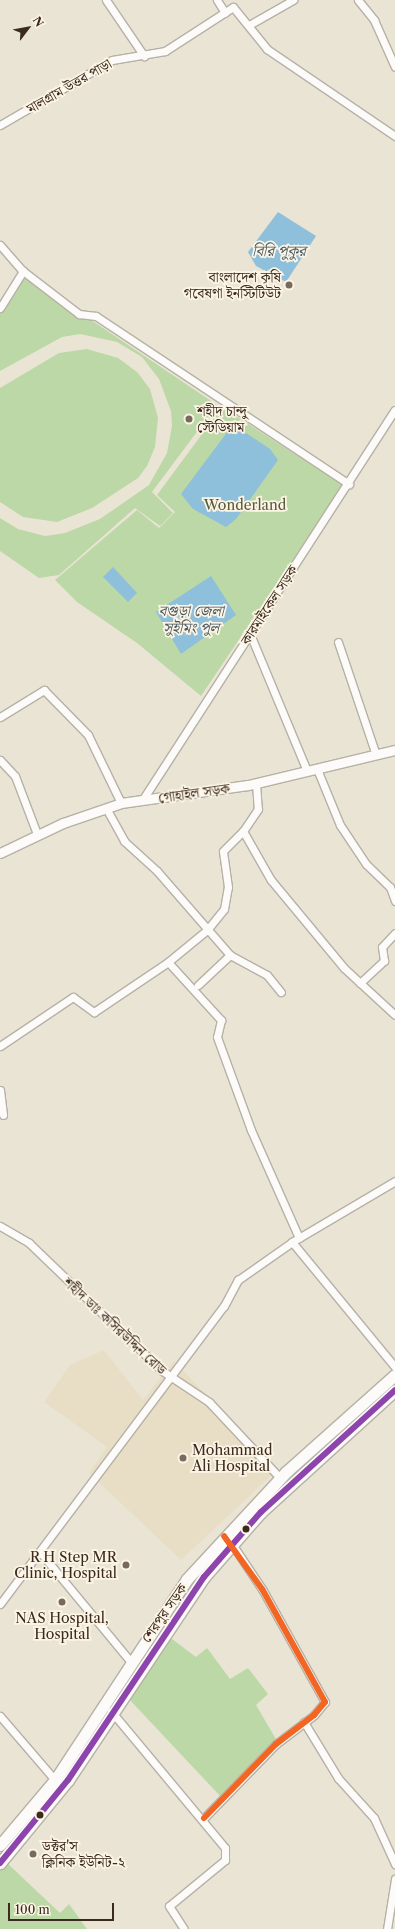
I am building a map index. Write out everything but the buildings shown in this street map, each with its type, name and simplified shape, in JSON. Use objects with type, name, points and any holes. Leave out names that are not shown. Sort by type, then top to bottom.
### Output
[{"type":"highway","name":"শেরপুর সড়ক","points":[[0,1845],[55,1780],[130,1662],[188,1579],[224,1536],[280,1478],[395,1375]]},
{"type":"highway","name":"শেরপুর সড়ক","points":[[0,1862],[60,1792],[185,1602],[233,1544],[286,1488],[395,1390]]},
{"type":"main road","name":"গোহাইল সড়ক","points":[[0,853],[37,834],[120,803],[256,783],[395,750]]},
{"type":"street","points":[[106,0],[144,56]]},
{"type":"street","points":[[217,0],[225,13],[236,8],[267,49],[395,136]]},
{"type":"street","points":[[249,25],[293,0]]},
{"type":"street","points":[[358,0],[374,20],[395,67]]},
{"type":"street","name":"মালগ্রাম উত্তর পাড়া","points":[[0,125],[112,60],[144,56],[184,41],[225,13]]},
{"type":"street","points":[[0,245],[23,271],[79,314],[96,316],[349,484]]},
{"type":"street","points":[[0,308],[23,271]]},
{"type":"street","name":"কারমাইকেল সড়ক","points":[[143,799],[349,484],[395,410]]},
{"type":"street","points":[[250,634],[306,771]]},
{"type":"street","points":[[338,642],[376,755]]},
{"type":"street","points":[[0,717],[44,690],[88,735],[120,803]]},
{"type":"street","points":[[0,760],[15,776],[37,834]]},
{"type":"street","points":[[317,769],[340,825],[366,864],[390,887],[395,901]]},
{"type":"street","points":[[0,1046],[73,997],[94,1012],[168,962],[207,930],[224,909],[228,887],[223,851],[244,831],[258,809],[256,783]]},
{"type":"street","points":[[106,808],[124,841],[157,871],[230,955],[267,975],[281,992]]},
{"type":"street","points":[[244,831],[286,901],[360,984],[395,1015]]},
{"type":"street","points":[[360,984],[384,961],[382,947],[395,934]]},
{"type":"street","points":[[198,985],[230,955]]},
{"type":"street","points":[[168,962],[222,1020],[217,1037],[251,1130],[295,1240],[395,1367]]},
{"type":"street","points":[[0,1090],[3,1114]]},
{"type":"street","points":[[0,1604],[224,1306],[238,1280],[295,1240],[395,1181]]},
{"type":"street","name":"শহীদ ডাঃ কসিরউদ্দিন রোড","points":[[0,1226],[29,1242],[171,1377],[209,1402],[280,1478]]},
{"type":"street","points":[[204,1818],[276,1744],[322,1708],[324,1698],[233,1544],[224,1536]]},
{"type":"street","points":[[40,1552],[130,1662]]},
{"type":"street","points":[[104,1701],[204,1818],[227,1854],[225,1860],[169,1906],[184,1929]]},
{"type":"street","points":[[0,1716],[55,1780]]},
{"type":"street","points":[[304,1722],[338,1778],[374,1818],[395,1864]]},
{"type":"street","points":[[387,1929],[395,1879]]},
{"type":"shaded area","name":"Mohammad Ali Hospital","points":[[104,1350],[143,1400],[174,1361],[277,1470],[181,1560],[89,1473],[107,1447],[44,1402],[70,1365]]},
{"type":"green space","name":"শহীদ চান্দু স্টেডিয়াম","points":[[23,274],[217,405],[152,492],[173,513],[160,526],[135,508],[59,575],[39,578],[0,551],[0,518],[18,529],[45,536],[65,533],[100,519],[149,485],[167,453],[172,426],[171,411],[159,379],[142,357],[117,342],[80,334],[62,337],[0,371],[0,311]]},
{"type":"green space","points":[[87,349],[118,358],[137,372],[150,389],[158,418],[155,447],[147,466],[138,478],[92,508],[57,522],[23,517],[0,502],[0,388],[59,353]]},
{"type":"green space","name":"Wonderland","points":[[222,407],[343,485],[201,696],[137,643],[77,602],[55,580],[137,510],[159,528],[175,512],[157,495]]},
{"type":"green space","points":[[168,1636],[196,1657],[207,1648],[230,1679],[248,1668],[268,1694],[256,1705],[277,1741],[222,1798],[128,1698]]},
{"type":"green space","points":[[6,1862],[60,1913],[69,1904],[87,1929],[0,1929],[0,1868]]},
{"type":"water","name":"বিরি পুকুর","points":[[278,212],[316,236],[286,282],[256,266],[248,252]]},
{"type":"water","points":[[231,427],[237,427],[270,449],[278,460],[236,519],[226,527],[193,509],[181,494]]},
{"type":"water","points":[[113,567],[137,593],[128,602],[103,577]]},
{"type":"water","name":"বগুড়া জেলা সুইমিং পুল","points":[[211,576],[236,615],[181,654],[156,612]]},
{"type":"transit line","points":[[0,1863],[68,1780],[204,1577],[261,1512],[395,1390]]},
{"type":"transit line","points":[[204,1818],[276,1744],[314,1715],[325,1702],[262,1589],[224,1536]]},
{"type":"place","name":"বাংলাদেশ কৃষি গবেষণা ইনস্টিটিউট","points":[[289,285]]},
{"type":"place","name":"শহীদ চান্দু স্টেডিয়াম","points":[[189,419]]},
{"type":"place","name":"Mohammad Ali Hospital","points":[[183,1458]]},
{"type":"place","name":"R H Step MR Clinic, Hospital","points":[[126,1565]]},
{"type":"place","name":"NAS Hospital, Hospital","points":[[62,1602]]},
{"type":"place","name":"ডক্টর'স ক্লিনিক ইউনিট-২","points":[[33,1854]]}]
